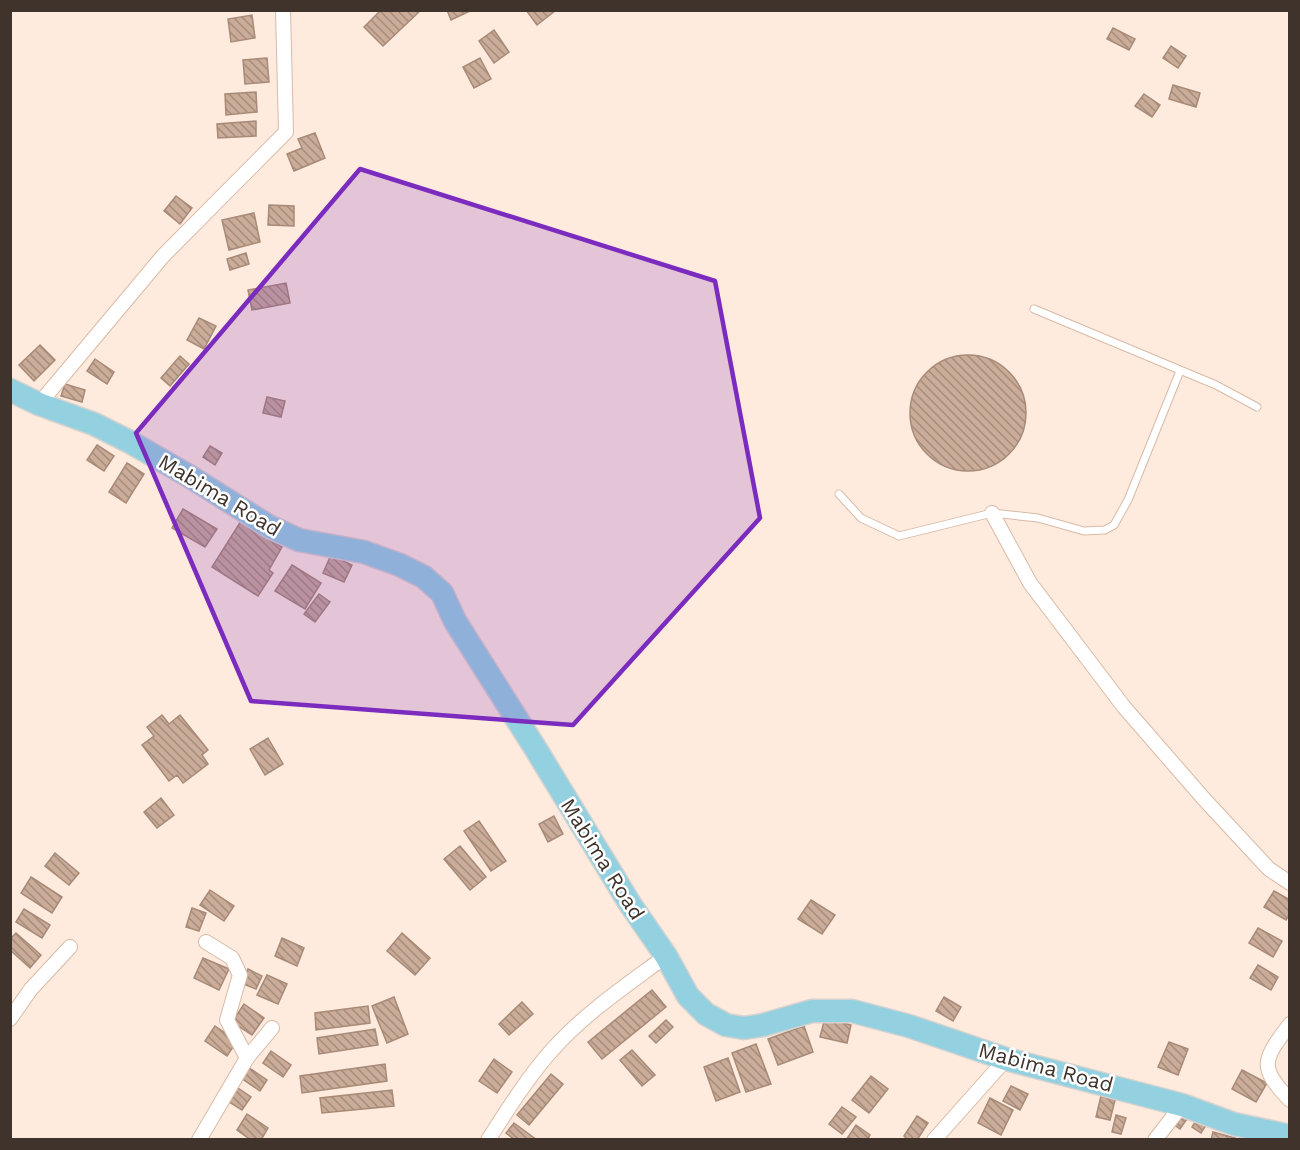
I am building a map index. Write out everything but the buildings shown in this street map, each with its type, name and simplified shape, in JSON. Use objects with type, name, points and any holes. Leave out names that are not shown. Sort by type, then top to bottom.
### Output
[{"type":"main road","name":"Mabima Road","points":[[10,390],[39,404],[94,424],[130,442],[270,527],[299,540],[364,552],[399,565],[424,577],[442,593],[455,621],[595,848],[666,956],[688,996],[705,1014],[726,1025],[744,1028],[812,1011],[852,1011],[909,1026],[1006,1059],[1182,1105],[1234,1124],[1290,1136]]},
{"type":"street","points":[[39,404],[163,256],[286,132],[283,10]]},
{"type":"street","points":[[992,513],[1030,583],[1124,707],[1269,869],[1290,882]]},
{"type":"street","points":[[206,942],[232,958],[240,975],[227,1020],[247,1058]]},
{"type":"street","points":[[10,1019],[31,989],[70,946]]},
{"type":"street","points":[[488,1140],[552,1049],[585,1018],[666,956]]},
{"type":"street","points":[[1290,1024],[1269,1052],[1268,1070],[1278,1089],[1290,1100]]},
{"type":"street","points":[[199,1140],[247,1058],[272,1028]]},
{"type":"street","points":[[934,1140],[1006,1059]]},
{"type":"street","points":[[1155,1140],[1182,1105]]},
{"type":"lane","points":[[1034,309],[1215,385],[1257,407]]},
{"type":"lane","points":[[840,494],[861,518],[899,536],[992,513],[1038,518],[1084,531],[1105,530],[1113,525],[1128,500],[1180,370]]},
{"type":"highlighted area","points":[[360,169],[715,281],[760,518],[573,725],[251,701],[136,433]]}]
